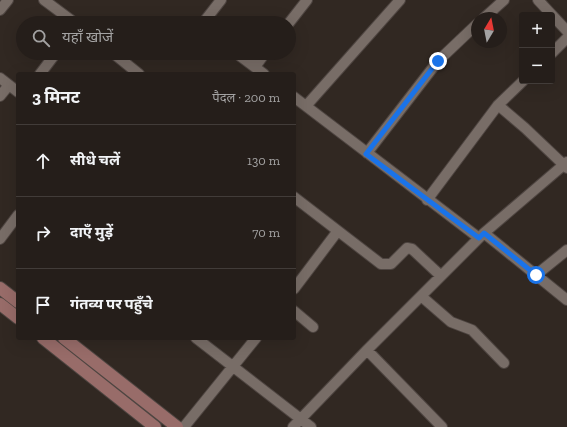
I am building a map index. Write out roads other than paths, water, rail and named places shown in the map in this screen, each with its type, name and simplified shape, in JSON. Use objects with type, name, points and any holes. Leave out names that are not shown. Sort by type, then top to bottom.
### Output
[{"type":"main road","points":[[0,288],[16,300]]},
{"type":"main road","points":[[0,304],[16,316]]},
{"type":"main road","points":[[46,340],[155,427]]},
{"type":"main road","points":[[71,340],[177,427]]},
{"type":"street","points":[[0,10],[8,0]]},
{"type":"street","points":[[44,0],[66,16]]},
{"type":"street","points":[[208,16],[221,0]]},
{"type":"street","points":[[294,16],[307,0]]},
{"type":"street","points":[[306,106],[400,0]]},
{"type":"street","points":[[491,12],[504,0]]},
{"type":"street","points":[[538,0],[549,12]]},
{"type":"street","points":[[555,18],[567,31]]},
{"type":"street","points":[[366,154],[438,61],[471,30]]},
{"type":"street","points":[[555,50],[567,38]]},
{"type":"street","points":[[42,72],[51,60]]},
{"type":"street","points":[[120,60],[132,72]]},
{"type":"street","points":[[246,60],[261,72]]},
{"type":"street","points":[[255,67],[260,60]]},
{"type":"street","points":[[0,78],[16,90]]},
{"type":"street","points":[[427,200],[498,105],[520,84]]},
{"type":"street","points":[[0,96],[9,85]]},
{"type":"street","points":[[296,98],[427,200],[536,275],[567,300]]},
{"type":"street","points":[[293,427],[367,350],[481,236],[566,165],[498,105]]},
{"type":"street","points":[[296,199],[337,232],[381,264],[391,264],[402,251],[407,248],[412,249],[441,276]]},
{"type":"street","points":[[0,239],[16,218]]},
{"type":"street","points":[[296,286],[337,232]]},
{"type":"street","points":[[536,275],[567,250]]},
{"type":"street","points":[[421,296],[451,322],[472,330],[504,363]]},
{"type":"street","points":[[296,313],[313,327]]},
{"type":"street","points":[[198,340],[311,427]]},
{"type":"street","points":[[184,427],[254,340]]},
{"type":"street","points":[[367,350],[442,427]]}]
